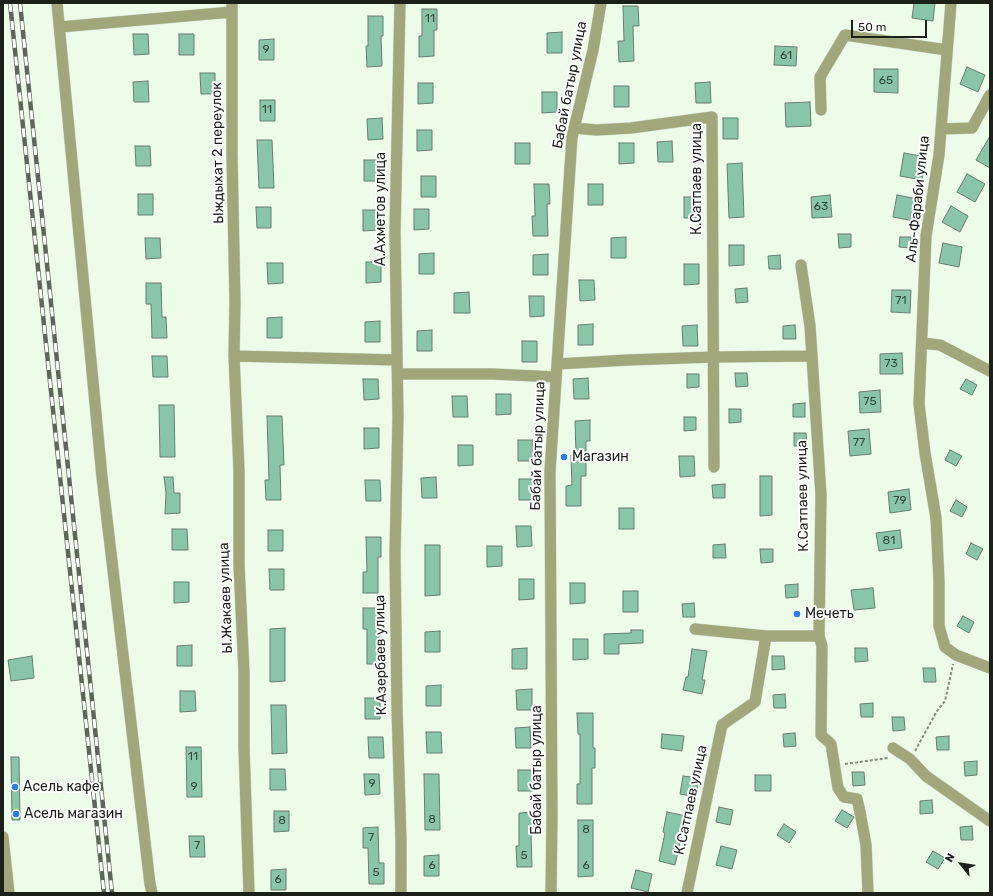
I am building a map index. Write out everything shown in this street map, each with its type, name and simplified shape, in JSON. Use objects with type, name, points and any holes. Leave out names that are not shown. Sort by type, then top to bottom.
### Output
[{"type":"street","points":[[57,3],[102,477],[152,893]]},
{"type":"street","name":"А.Ахметов улица","points":[[398,416],[395,231],[400,3]]},
{"type":"street","name":"Бабай батыр улица","points":[[551,893],[550,471],[572,137],[593,50],[601,3]]},
{"type":"street","name":"Аль-Фараби улица","points":[[950,3],[939,155],[926,236],[919,404],[925,453],[936,518],[939,581],[939,626],[945,647],[956,655]]},
{"type":"street","points":[[60,26],[232,7]]},
{"type":"street","name":"Ыждыхат 2 переулок","points":[[232,7],[232,148],[235,302]]},
{"type":"street","points":[[821,110],[820,77],[845,35],[947,50]]},
{"type":"street","name":"Аль-Фараби улица","points":[[941,129],[972,128],[990,95]]},
{"type":"street","name":"К.Сатпаев улица","points":[[574,128],[596,130],[631,128],[712,117],[714,467]]},
{"type":"street","name":"К.Сатпаев улица","points":[[801,264],[810,326],[821,495],[818,636],[822,646],[821,735],[831,744],[838,788],[844,797],[857,799],[866,845],[868,893]]},
{"type":"street","name":"Ы.Жакаев улица","points":[[235,302],[234,356],[239,471],[239,565],[244,673],[244,748],[249,893]]},
{"type":"street","points":[[922,343],[940,345],[990,371]]},
{"type":"street","points":[[234,356],[397,360]]},
{"type":"street","points":[[557,364],[714,357],[812,356]]},
{"type":"street","points":[[398,374],[493,374],[556,377]]},
{"type":"street","name":"К.Азербаев улица","points":[[398,416],[395,555],[401,893]]},
{"type":"street","points":[[695,629],[766,636],[818,636]]},
{"type":"street","name":"К.Сатпаев улица","points":[[687,893],[722,725],[756,702],[766,636]]},
{"type":"street","points":[[956,655],[990,668]]},
{"type":"street","points":[[893,748],[907,757],[926,776],[990,821]]},
{"type":"street","points":[[3,837],[9,893]]},
{"type":"path","points":[[835,766],[907,757],[944,701],[956,655]]},
{"type":"building","points":[[914,3],[935,3],[933,21],[912,18]]},
{"type":"building","points":[[623,6],[638,6],[639,26],[633,26],[634,61],[619,62],[618,41],[624,41]]},
{"type":"building","points":[[422,9],[437,9],[437,30],[434,30],[434,56],[419,57],[419,36],[422,36]]},
{"type":"building","points":[[368,16],[383,16],[383,36],[381,36],[382,66],[367,67],[366,46],[368,46]]},
{"type":"building","points":[[562,32],[562,53],[547,53],[547,33]]},
{"type":"building","points":[[133,34],[148,34],[149,54],[134,55]]},
{"type":"building","points":[[179,34],[194,34],[194,55],[179,55]]},
{"type":"building","points":[[274,39],[274,60],[259,60],[259,40]]},
{"type":"building","points":[[775,46],[797,47],[796,66],[774,65]]},
{"type":"building","points":[[967,67],[985,75],[978,92],[960,84]]},
{"type":"building","points":[[874,69],[898,69],[898,93],[874,92]]},
{"type":"building","points":[[200,73],[215,73],[215,94],[201,94]]},
{"type":"building","points":[[148,81],[149,102],[134,102],[133,82]]},
{"type":"building","points":[[710,82],[711,103],[696,103],[695,83]]},
{"type":"building","points":[[418,83],[433,83],[433,103],[418,104]]},
{"type":"building","points":[[614,86],[629,86],[629,107],[614,107]]},
{"type":"building","points":[[542,92],[557,92],[557,112],[542,113]]},
{"type":"building","points":[[260,100],[275,100],[275,121],[260,121]]},
{"type":"building","points":[[810,102],[811,126],[786,127],[785,103]]},
{"type":"building","points":[[382,118],[383,139],[368,140],[367,119]]},
{"type":"building","points":[[723,118],[738,118],[738,139],[723,139]]},
{"type":"building","points":[[417,130],[432,130],[432,150],[417,151]]},
{"type":"building","points":[[990,136],[990,168],[976,160]]},
{"type":"building","points":[[257,140],[272,140],[274,188],[259,188]]},
{"type":"building","points":[[672,141],[673,162],[658,162],[657,142]]},
{"type":"building","points":[[515,143],[530,143],[530,164],[515,164]]},
{"type":"building","points":[[619,143],[634,143],[634,163],[619,164]]},
{"type":"building","points":[[135,146],[150,146],[151,166],[136,166]]},
{"type":"building","points":[[904,153],[926,157],[922,180],[900,176]]},
{"type":"building","points":[[364,160],[379,160],[379,181],[364,181]]},
{"type":"building","points":[[742,163],[744,217],[729,218],[727,164]]},
{"type":"building","points":[[967,174],[985,184],[975,202],[957,192]]},
{"type":"building","points":[[421,176],[436,176],[436,197],[421,197]]},
{"type":"building","points":[[534,184],[549,184],[550,204],[547,204],[548,236],[533,236],[532,216],[535,216]]},
{"type":"building","points":[[588,184],[603,184],[603,205],[588,205]]},
{"type":"building","points":[[138,194],[153,194],[153,215],[138,215]]},
{"type":"building","points":[[830,195],[832,217],[812,218],[811,197]]},
{"type":"building","points":[[897,195],[918,199],[914,221],[893,217]]},
{"type":"building","points":[[684,197],[699,197],[700,218],[684,218]]},
{"type":"building","points":[[951,206],[968,216],[960,232],[942,222]]},
{"type":"building","points":[[256,207],[271,207],[271,228],[257,228]]},
{"type":"building","points":[[414,209],[429,209],[429,229],[414,230]]},
{"type":"building","points":[[363,210],[378,210],[378,230],[363,231]]},
{"type":"building","points":[[838,234],[851,234],[851,247],[839,248]]},
{"type":"building","points":[[626,237],[626,258],[611,258],[611,238]]},
{"type":"building","points":[[900,237],[911,237],[910,248],[899,247]]},
{"type":"building","points":[[145,238],[160,238],[161,258],[146,259]]},
{"type":"building","points":[[943,243],[962,247],[959,267],[939,263]]},
{"type":"building","points":[[729,245],[744,245],[744,265],[729,266]]},
{"type":"building","points":[[434,253],[434,274],[419,274],[419,254]]},
{"type":"building","points":[[548,254],[548,275],[533,275],[533,255]]},
{"type":"building","points":[[780,255],[781,269],[769,269],[768,256]]},
{"type":"building","points":[[366,262],[381,262],[381,282],[366,283]]},
{"type":"building","points":[[267,263],[283,263],[283,283],[268,284]]},
{"type":"building","points":[[684,264],[699,264],[699,284],[684,285]]},
{"type":"building","points":[[579,280],[594,280],[595,300],[580,301]]},
{"type":"building","points":[[146,283],[161,283],[162,317],[166,317],[167,338],[152,338],[151,304],[146,304]]},
{"type":"building","points":[[747,288],[748,302],[736,303],[735,289]]},
{"type":"building","points":[[892,290],[911,290],[910,313],[891,312]]},
{"type":"building","points":[[469,292],[470,313],[454,313],[454,293]]},
{"type":"building","points":[[529,296],[544,296],[544,316],[530,317]]},
{"type":"building","points":[[282,317],[282,338],[267,338],[267,318]]},
{"type":"building","points":[[380,321],[380,342],[365,342],[365,322]]},
{"type":"building","points":[[593,324],[593,345],[578,345],[578,325]]},
{"type":"building","points":[[697,325],[698,346],[683,346],[682,326]]},
{"type":"building","points":[[795,325],[796,339],[783,339],[783,326]]},
{"type":"building","points":[[432,330],[432,351],[417,351],[417,331]]},
{"type":"building","points":[[522,341],[537,341],[537,362],[522,362]]},
{"type":"building","points":[[902,353],[903,374],[880,374],[880,354]]},
{"type":"building","points":[[152,356],[167,356],[168,377],[153,377]]},
{"type":"building","points":[[735,373],[747,373],[748,386],[736,387]]},
{"type":"building","points":[[687,374],[699,374],[699,387],[687,388]]},
{"type":"building","points":[[588,378],[589,399],[574,399],[573,379]]},
{"type":"building","points":[[363,379],[378,379],[379,399],[364,400]]},
{"type":"building","points":[[966,379],[977,385],[972,395],[960,389]]},
{"type":"building","points":[[880,390],[881,412],[860,413],[859,392]]},
{"type":"building","points":[[496,394],[511,394],[511,414],[496,415]]},
{"type":"building","points":[[452,396],[467,396],[468,417],[453,417]]},
{"type":"building","points":[[805,403],[805,417],[793,417],[793,404]]},
{"type":"building","points":[[159,405],[174,405],[175,457],[160,457]]},
{"type":"building","points":[[729,409],[741,409],[741,422],[729,423]]},
{"type":"building","points":[[267,416],[282,416],[284,465],[280,465],[281,500],[266,500],[265,480],[269,480]]},
{"type":"building","points":[[684,417],[696,417],[696,430],[684,431]]},
{"type":"building","points":[[590,420],[590,441],[586,441],[586,476],[581,476],[581,506],[566,506],[566,486],[572,485],[571,455],[576,455],[575,421]]},
{"type":"building","points":[[364,428],[379,428],[379,448],[364,449]]},
{"type":"building","points":[[869,429],[871,454],[850,456],[848,431]]},
{"type":"building","points":[[794,433],[806,433],[807,446],[794,446]]},
{"type":"building","points":[[518,440],[533,440],[533,461],[518,461]]},
{"type":"building","points":[[458,445],[473,445],[473,465],[458,466]]},
{"type":"building","points":[[950,450],[962,456],[956,466],[945,460]]},
{"type":"building","points":[[679,456],[694,456],[695,476],[680,477]]},
{"type":"building","points":[[760,476],[772,476],[772,515],[760,516]]},
{"type":"building","points":[[164,477],[173,477],[174,493],[180,493],[180,513],[165,514],[166,493]]},
{"type":"building","points":[[436,477],[437,498],[422,498],[421,478]]},
{"type":"building","points":[[519,479],[534,479],[534,500],[519,500]]},
{"type":"building","points":[[365,480],[380,480],[381,501],[366,501]]},
{"type":"building","points":[[725,484],[725,498],[713,498],[712,485]]},
{"type":"building","points":[[909,489],[911,510],[890,513],[888,492]]},
{"type":"building","points":[[956,500],[967,507],[962,517],[950,511]]},
{"type":"building","points":[[619,508],[634,508],[634,529],[619,529]]},
{"type":"building","points":[[516,526],[531,526],[532,546],[517,547]]},
{"type":"building","points":[[172,529],[187,529],[188,550],[172,550]]},
{"type":"building","points":[[268,530],[283,530],[283,551],[268,551]]},
{"type":"building","points":[[900,530],[902,548],[879,551],[876,533]]},
{"type":"building","points":[[366,537],[381,537],[381,557],[378,557],[378,593],[363,593],[363,572],[367,572]]},
{"type":"building","points":[[971,543],[983,549],[977,560],[966,554]]},
{"type":"building","points":[[725,544],[726,558],[713,558],[713,545]]},
{"type":"building","points":[[425,545],[440,545],[440,595],[425,596]]},
{"type":"building","points":[[487,546],[502,546],[502,566],[487,567]]},
{"type":"building","points":[[760,549],[773,549],[773,562],[761,563]]},
{"type":"building","points":[[269,569],[284,569],[284,590],[270,590]]},
{"type":"building","points":[[519,579],[534,579],[534,599],[519,600]]},
{"type":"building","points":[[174,582],[189,582],[189,602],[174,603]]},
{"type":"building","points":[[570,583],[585,583],[585,603],[570,604]]},
{"type":"building","points":[[798,584],[798,597],[786,598],[785,585]]},
{"type":"building","points":[[873,588],[875,608],[854,610],[851,590]]},
{"type":"building","points":[[623,591],[638,591],[638,612],[623,612]]},
{"type":"building","points":[[694,603],[695,617],[683,617],[682,604]]},
{"type":"building","points":[[363,608],[378,608],[379,643],[382,643],[382,664],[367,664],[367,629],[363,629]]},
{"type":"building","points":[[963,616],[974,622],[969,633],[957,626]]},
{"type":"building","points":[[285,628],[285,681],[270,682],[270,629]]},
{"type":"building","points":[[631,630],[643,630],[643,643],[619,644],[619,654],[604,654],[604,634],[631,633]]},
{"type":"building","points":[[440,631],[440,652],[425,652],[425,632]]},
{"type":"building","points":[[573,639],[588,639],[588,659],[573,660]]},
{"type":"building","points":[[192,645],[192,666],[177,666],[177,646]]},
{"type":"building","points":[[527,648],[527,669],[512,669],[512,649]]},
{"type":"building","points":[[855,648],[867,648],[868,661],[855,662]]},
{"type":"building","points":[[692,649],[707,651],[702,680],[705,680],[702,694],[683,690],[686,677],[688,677]]},
{"type":"building","points":[[32,656],[34,678],[11,681],[8,660]]},
{"type":"building","points":[[772,656],[784,656],[785,669],[772,670]]},
{"type":"building","points":[[923,668],[935,668],[936,682],[924,682]]},
{"type":"building","points":[[441,685],[441,706],[426,706],[426,686]]},
{"type":"building","points":[[532,689],[532,710],[517,710],[516,690]]},
{"type":"building","points":[[180,691],[195,691],[196,711],[180,712]]},
{"type":"building","points":[[785,694],[786,708],[774,708],[773,695]]},
{"type":"building","points":[[365,698],[380,698],[380,719],[365,719]]},
{"type":"building","points":[[873,703],[873,717],[861,717],[860,704]]},
{"type":"building","points":[[271,705],[286,705],[287,753],[272,754]]},
{"type":"building","points":[[577,713],[593,713],[593,748],[595,748],[595,768],[592,768],[592,804],[577,804],[577,784],[580,784],[580,734],[578,734]]},
{"type":"building","points":[[892,717],[904,717],[905,730],[893,731]]},
{"type":"building","points":[[530,727],[531,748],[516,748],[515,728]]},
{"type":"building","points":[[426,732],[441,732],[442,753],[427,753]]},
{"type":"building","points":[[795,733],[796,746],[784,747],[783,734]]},
{"type":"building","points":[[662,734],[684,736],[682,751],[661,748]]},
{"type":"building","points":[[949,736],[949,750],[937,750],[936,737]]},
{"type":"building","points":[[368,737],[383,737],[384,758],[369,758]]},
{"type":"building","points":[[186,747],[201,747],[202,797],[187,797]]},
{"type":"building","points":[[11,757],[19,757],[20,820],[12,820]]},
{"type":"building","points":[[977,761],[977,775],[965,776],[964,762]]},
{"type":"building","points":[[270,769],[285,769],[286,790],[270,790]]},
{"type":"building","points":[[518,770],[533,770],[533,791],[518,791]]},
{"type":"building","points":[[852,772],[864,772],[865,785],[853,786]]},
{"type":"building","points":[[364,774],[379,774],[380,794],[365,795]]},
{"type":"building","points":[[424,774],[439,774],[440,830],[425,830]]},
{"type":"building","points":[[755,775],[771,775],[771,791],[755,791]]},
{"type":"building","points":[[683,776],[699,778],[696,797],[680,794]]},
{"type":"building","points":[[932,800],[933,813],[920,814],[920,801]]},
{"type":"building","points":[[719,807],[733,810],[730,825],[716,822]]},
{"type":"building","points":[[842,810],[854,817],[847,828],[835,821]]},
{"type":"building","points":[[274,811],[289,811],[289,831],[274,832]]},
{"type":"building","points":[[534,812],[534,833],[531,833],[532,867],[517,867],[516,846],[519,846],[519,813]]},
{"type":"building","points":[[667,812],[686,816],[675,865],[659,861],[665,833],[663,832]]},
{"type":"building","points":[[578,820],[593,820],[593,876],[578,877]]},
{"type":"building","points":[[784,824],[796,832],[789,843],[777,835]]},
{"type":"building","points":[[972,826],[973,840],[961,840],[960,827]]},
{"type":"building","points":[[378,827],[379,863],[384,863],[384,884],[369,884],[368,848],[363,848],[363,828]]},
{"type":"building","points":[[189,836],[204,836],[205,857],[190,857]]},
{"type":"building","points":[[721,846],[737,850],[732,869],[716,865]]},
{"type":"building","points":[[933,851],[945,858],[938,869],[926,862]]},
{"type":"building","points":[[439,855],[439,876],[424,876],[424,856]]},
{"type":"building","points":[[286,869],[286,890],[271,890],[271,870]]},
{"type":"building","points":[[636,870],[652,874],[648,892],[631,888]]},
{"type":"railway","points":[[10,3],[104,893]]},
{"type":"railway","points":[[20,3],[112,893]]},
{"type":"place","name":"Магазин","points":[[564,457]]},
{"type":"place","name":"Мечеть","points":[[797,614]]},
{"type":"place","name":"Асель кафе","points":[[15,787]]},
{"type":"place","name":"Асель магазин","points":[[16,814]]}]
